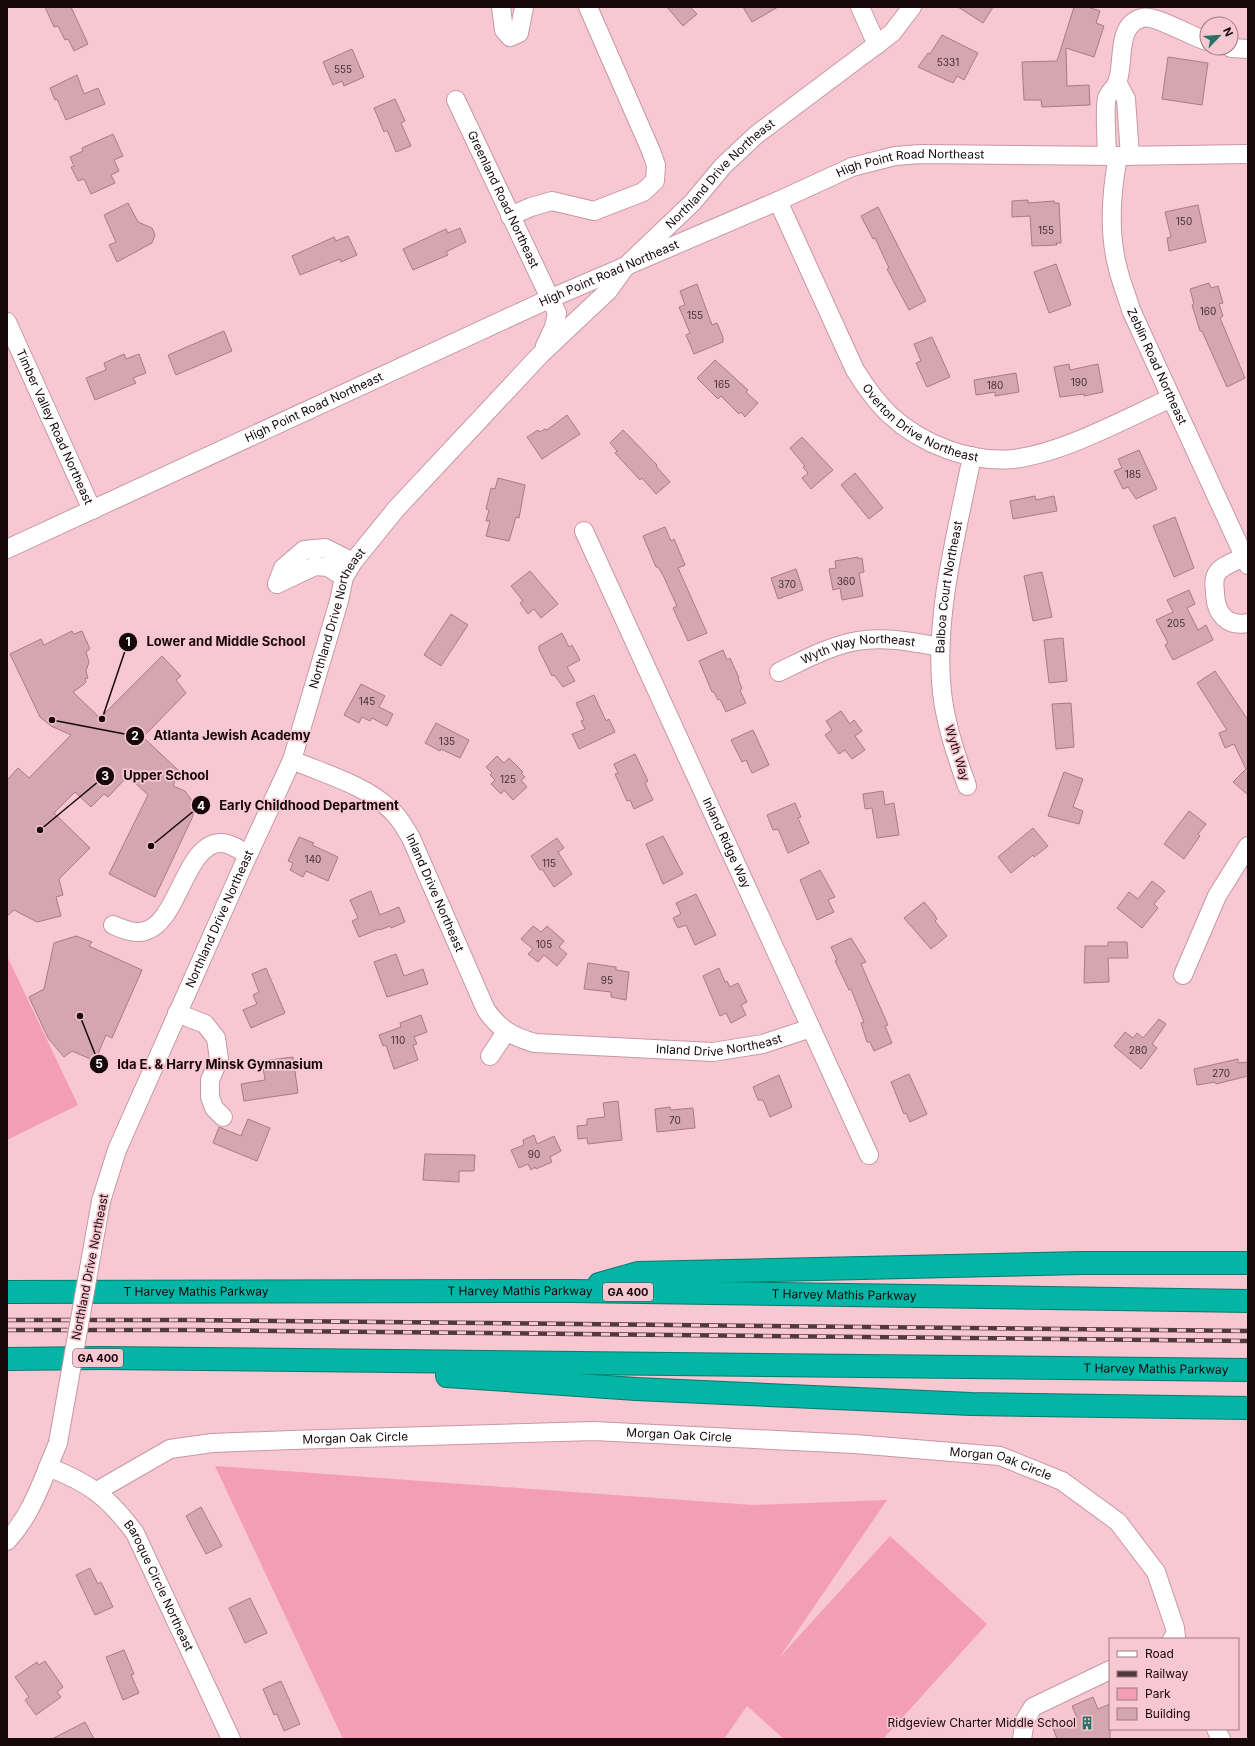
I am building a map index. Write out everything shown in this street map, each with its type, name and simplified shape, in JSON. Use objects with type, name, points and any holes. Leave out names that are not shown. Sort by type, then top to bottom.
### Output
[{"type":"highway","points":[[573,1291],[638,1273],[1068,1263],[1248,1263]]},
{"type":"highway","name":"T Harvey Mathis Parkway","points":[[7,1292],[573,1291],[1248,1301]]},
{"type":"highway","name":"T Harvey Mathis Parkway","points":[[7,1359],[188,1359],[1248,1370]]},
{"type":"highway","points":[[188,1359],[636,1389],[970,1404],[1248,1408]]},
{"type":"street","points":[[501,7],[504,30],[510,37],[519,33],[524,7]]},
{"type":"street","points":[[510,216],[531,207],[552,201],[594,211],[643,192],[655,181],[656,165],[588,7]]},
{"type":"street","points":[[860,7],[877,45]]},
{"type":"street","name":"Northland Drive Northeast","points":[[7,1542],[17,1531],[35,1500],[58,1443],[101,1201],[118,1150],[248,855],[292,760],[339,600],[344,577],[353,562],[396,509],[541,354],[608,291],[626,266],[692,202],[723,166],[756,135],[786,110],[892,33],[912,7]]},
{"type":"street","name":"Zeblin Road Northeast","points":[[1199,39],[1150,17],[1141,18],[1131,24],[1125,35],[1117,82],[1126,99],[1113,186],[1111,212],[1113,242],[1118,268],[1131,310],[1246,561]]},
{"type":"street","name":"Greenland Road Northeast","points":[[456,100],[549,299]]},
{"type":"street","name":"High Point Road Northeast","points":[[7,549],[549,299],[778,201],[852,167],[895,156],[921,154],[1118,156],[1248,154]]},
{"type":"street","name":"Overton Drive Northeast","points":[[778,201],[855,370],[869,392],[890,415],[916,434],[944,448],[972,456],[1013,459],[1045,452],[1172,398]]},
{"type":"street","name":"Northland Drive Northeast","points":[[541,354],[554,327],[557,313],[549,299]]},
{"type":"street","name":"Timber Valley Road Northeast","points":[[7,322],[92,510]]},
{"type":"street","name":"Balboa Court Northeast","points":[[946,720],[941,682],[940,646],[944,600],[972,456]]},
{"type":"street","name":"Inland Ridge Way","points":[[584,531],[869,1155]]},
{"type":"street","points":[[344,577],[328,567],[315,566],[277,584],[283,568],[304,550],[325,548],[353,562]]},
{"type":"street","points":[[1246,561],[1223,568],[1216,575],[1214,584],[1218,611],[1225,620],[1240,624],[1248,623]]},
{"type":"street","name":"Wyth Way Northeast","points":[[779,672],[828,649],[858,641],[896,640],[940,646]]},
{"type":"street","name":"Wyth Way","points":[[946,720],[967,786]]},
{"type":"street","name":"Inland Drive Northeast","points":[[292,760],[370,793],[391,810],[402,822],[411,838],[486,1010],[495,1022],[506,1032],[520,1039],[535,1043],[713,1052],[763,1044],[811,1028]]},
{"type":"street","points":[[113,925],[133,932],[146,931],[160,923],[191,867],[200,854],[211,844],[221,843],[232,846],[248,855]]},
{"type":"street","points":[[1183,975],[1217,896],[1248,846]]},
{"type":"street","points":[[178,1013],[205,1024],[216,1038],[219,1059],[210,1080],[210,1097],[214,1108],[223,1117]]},
{"type":"street","points":[[490,1056],[506,1032]]},
{"type":"street","name":"Morgan Oak Circle","points":[[97,1491],[170,1449],[212,1444],[291,1440],[594,1431],[855,1444],[1000,1456],[1062,1481],[1118,1522],[1156,1572],[1176,1628],[1175,1638]]},
{"type":"street","name":"Baroque Circle Northeast","points":[[48,1467],[74,1476],[97,1491],[119,1511],[135,1533],[231,1739]]},
{"type":"street","points":[[1022,1739],[1026,1720],[1034,1708],[1109,1670]]},
{"type":"street","points":[[1216,1730],[1221,1739]]},
{"type":"green space","points":[[7,956],[78,1105],[7,1140]]},
{"type":"green space","points":[[215,1466],[752,1505],[887,1500],[779,1658],[890,1536],[987,1624],[883,1739],[784,1739],[747,1706],[724,1739],[343,1739]]},
{"type":"building","points":[[45,7],[71,7],[88,44],[74,51],[68,39],[65,40],[58,26],[54,27]]},
{"type":"building","points":[[667,7],[690,7],[697,14],[683,26]]},
{"type":"building","points":[[743,7],[778,7],[752,22]]},
{"type":"building","points":[[958,7],[993,7],[983,23]]},
{"type":"building","points":[[1074,7],[1088,7],[1100,11],[1096,23],[1104,26],[1094,57],[1066,48],[1067,86],[1089,85],[1090,105],[1042,107],[1041,100],[1024,100],[1022,62],[1057,61]]},
{"type":"building","points":[[942,35],[978,53],[964,80],[957,76],[953,83],[918,67],[928,53],[930,54]]},
{"type":"building","points":[[352,49],[364,77],[344,86],[342,81],[333,85],[323,62]]},
{"type":"building","points":[[1168,57],[1208,63],[1202,105],[1162,99]]},
{"type":"building","points":[[77,75],[84,94],[98,88],[105,104],[66,120],[57,99],[55,100],[50,88]]},
{"type":"building","points":[[395,99],[405,121],[401,123],[411,146],[396,152],[387,130],[384,132],[374,108]]},
{"type":"building","points":[[113,134],[123,156],[114,160],[119,171],[111,175],[115,183],[91,194],[84,179],[78,181],[71,167],[74,166],[70,157],[83,151],[82,148]]},
{"type":"building","points":[[1028,200],[1028,203],[1054,201],[1054,203],[1059,203],[1061,243],[1056,243],[1057,245],[1032,246],[1030,216],[1012,217],[1012,201]]},
{"type":"building","points":[[128,203],[138,222],[152,228],[155,235],[152,243],[117,262],[109,245],[116,242],[104,215]]},
{"type":"building","points":[[1198,205],[1206,242],[1169,251],[1167,238],[1171,237],[1165,212]]},
{"type":"building","points":[[878,207],[926,301],[909,310],[887,269],[889,268],[875,238],[873,239],[861,216]]},
{"type":"building","points":[[460,228],[466,242],[446,252],[448,255],[413,270],[403,249],[446,229],[448,233]]},
{"type":"building","points":[[348,236],[357,255],[341,262],[340,259],[300,275],[292,256],[334,237],[336,241]]},
{"type":"building","points":[[1056,264],[1071,305],[1049,313],[1034,272]]},
{"type":"building","points":[[1209,283],[1211,288],[1218,286],[1223,303],[1219,304],[1223,316],[1220,318],[1245,378],[1227,387],[1202,331],[1200,331],[1192,305],[1194,304],[1190,289]]},
{"type":"building","points":[[697,284],[712,325],[717,323],[723,337],[723,342],[694,354],[686,335],[690,333],[679,307],[685,305],[680,291]]},
{"type":"building","points":[[224,331],[232,351],[176,375],[168,355]]},
{"type":"building","points":[[932,337],[950,377],[927,387],[916,363],[921,361],[914,344]]},
{"type":"building","points":[[124,354],[126,359],[139,354],[146,373],[133,378],[136,383],[95,400],[86,378],[106,370],[104,363]]},
{"type":"building","points":[[715,360],[748,390],[746,392],[758,403],[745,417],[741,412],[739,414],[721,396],[718,399],[697,378]]},
{"type":"building","points":[[1069,364],[1070,370],[1098,364],[1103,392],[1084,396],[1084,394],[1060,397],[1054,367]]},
{"type":"building","points":[[1016,373],[1019,392],[995,396],[995,392],[976,395],[974,380]]},
{"type":"building","points":[[567,415],[580,434],[542,459],[527,437],[538,430],[540,432],[545,429],[547,430]]},
{"type":"building","points":[[623,430],[657,465],[656,466],[670,482],[656,494],[642,478],[640,480],[615,453],[617,451],[610,443]]},
{"type":"building","points":[[802,437],[833,470],[811,489],[802,478],[808,473],[803,467],[805,466],[790,448]]},
{"type":"building","points":[[1139,450],[1157,489],[1136,499],[1128,487],[1123,489],[1114,471],[1122,468],[1118,459]]},
{"type":"building","points":[[855,473],[883,508],[869,519],[841,485]]},
{"type":"building","points":[[498,478],[525,485],[519,518],[516,517],[509,541],[486,536],[490,521],[486,521],[489,510],[486,509],[491,488],[495,489]]},
{"type":"building","points":[[1035,496],[1036,500],[1054,496],[1057,511],[1013,519],[1010,501]]},
{"type":"building","points":[[1175,517],[1194,568],[1174,577],[1153,526]]},
{"type":"building","points":[[665,527],[671,541],[674,539],[685,565],[678,568],[707,633],[688,641],[673,608],[677,606],[663,575],[658,567],[656,567],[643,536]]},
{"type":"building","points":[[858,557],[858,559],[862,558],[864,572],[859,573],[863,596],[842,600],[840,588],[833,590],[829,569],[836,568],[835,561]]},
{"type":"building","points":[[796,569],[803,590],[778,599],[771,578]]},
{"type":"building","points":[[530,571],[558,604],[541,618],[534,609],[528,614],[520,603],[523,601],[511,586]]},
{"type":"building","points":[[1042,572],[1052,617],[1033,621],[1024,576]]},
{"type":"building","points":[[1189,590],[1195,604],[1187,608],[1198,630],[1206,625],[1213,640],[1173,660],[1165,645],[1168,643],[1156,620],[1173,612],[1167,600]]},
{"type":"building","points":[[451,614],[468,625],[441,666],[424,655]]},
{"type":"building","points":[[72,631],[74,634],[82,631],[90,649],[86,652],[89,662],[86,671],[88,678],[85,679],[86,682],[83,685],[73,692],[100,718],[162,656],[181,676],[176,680],[186,693],[143,737],[179,771],[173,786],[185,791],[193,802],[195,808],[192,818],[155,897],[109,874],[148,795],[128,776],[108,797],[104,794],[91,807],[75,792],[54,813],[90,848],[59,879],[63,895],[56,897],[61,916],[37,922],[14,910],[7,916],[7,780],[18,768],[29,778],[71,735],[51,726],[40,717],[10,654],[41,639],[44,645]]},
{"type":"building","points":[[562,633],[569,647],[572,645],[580,660],[567,667],[575,681],[563,687],[554,675],[552,676],[539,650],[539,646]]},
{"type":"building","points":[[1063,638],[1067,681],[1049,683],[1044,640]]},
{"type":"building","points":[[723,650],[727,660],[730,658],[739,678],[738,679],[742,688],[740,691],[746,703],[726,712],[720,699],[718,700],[714,692],[712,692],[699,661]]},
{"type":"building","points":[[1215,671],[1248,720],[1248,795],[1233,782],[1246,769],[1234,744],[1225,748],[1219,733],[1227,730],[1197,683]]},
{"type":"building","points":[[361,684],[385,696],[379,707],[393,714],[387,726],[372,718],[370,721],[362,717],[359,723],[344,715]]},
{"type":"building","points":[[594,695],[606,721],[609,719],[615,732],[579,749],[572,734],[585,729],[581,721],[584,720],[576,703]]},
{"type":"building","points":[[1071,703],[1074,747],[1056,749],[1052,704]]},
{"type":"building","points":[[841,711],[850,724],[854,720],[862,731],[855,736],[865,750],[852,759],[845,750],[839,754],[825,735],[832,730],[826,721]]},
{"type":"building","points":[[436,723],[469,740],[460,758],[441,749],[440,751],[425,743]]},
{"type":"building","points":[[753,730],[769,765],[752,773],[746,760],[742,762],[731,740]]},
{"type":"building","points":[[635,754],[648,781],[645,783],[653,800],[634,809],[630,800],[627,801],[615,774],[618,773],[614,764]]},
{"type":"building","points":[[497,756],[504,763],[509,758],[523,772],[521,773],[525,777],[521,780],[527,787],[513,800],[504,790],[501,794],[491,784],[495,780],[490,775],[492,773],[486,767]]},
{"type":"building","points":[[1064,772],[1083,779],[1073,807],[1083,811],[1079,824],[1048,816]]},
{"type":"building","points":[[883,791],[885,805],[894,803],[899,835],[877,838],[872,808],[865,809],[863,794]]},
{"type":"building","points":[[795,803],[801,817],[798,818],[809,843],[788,853],[778,829],[773,830],[767,815]]},
{"type":"building","points":[[1189,811],[1206,824],[1198,834],[1200,836],[1184,859],[1164,844]]},
{"type":"building","points":[[1033,828],[1048,846],[1034,857],[1033,855],[1011,873],[998,857]]},
{"type":"building","points":[[663,836],[683,874],[663,884],[646,844]]},
{"type":"building","points":[[299,837],[314,843],[312,845],[338,857],[328,881],[306,871],[303,877],[290,870],[293,863],[288,861]]},
{"type":"building","points":[[557,838],[564,848],[558,852],[572,874],[554,887],[531,856]]},
{"type":"building","points":[[820,870],[835,897],[828,900],[834,912],[817,920],[800,880]]},
{"type":"building","points":[[1152,881],[1165,891],[1154,904],[1158,908],[1142,928],[1117,908],[1129,892],[1138,899]]},
{"type":"building","points":[[371,891],[380,915],[399,907],[405,922],[391,928],[390,926],[380,930],[379,929],[359,937],[352,921],[358,918],[350,900]]},
{"type":"building","points":[[696,894],[716,935],[695,945],[686,925],[678,928],[673,918],[681,914],[676,903]]},
{"type":"building","points":[[924,902],[934,914],[937,919],[935,921],[947,936],[931,949],[904,918]]},
{"type":"building","points":[[533,926],[541,932],[547,926],[564,941],[559,947],[567,954],[557,966],[544,955],[538,962],[528,954],[533,949],[521,939]]},
{"type":"building","points":[[76,936],[92,942],[89,946],[142,970],[112,1038],[106,1035],[95,1061],[72,1051],[64,1057],[48,1038],[29,997],[44,989],[54,943]]},
{"type":"building","points":[[851,938],[866,962],[861,964],[888,1025],[885,1026],[892,1043],[874,1051],[870,1042],[867,1042],[861,1023],[864,1022],[851,989],[849,990],[835,961],[837,960],[831,947]]},
{"type":"building","points":[[1108,942],[1127,942],[1128,958],[1108,958],[1109,982],[1084,983],[1085,946],[1108,946]]},
{"type":"building","points":[[396,954],[404,976],[423,969],[428,984],[387,997],[374,962]]},
{"type":"building","points":[[588,963],[616,967],[616,970],[629,972],[626,1000],[611,997],[611,992],[584,989]]},
{"type":"building","points":[[266,968],[285,1013],[251,1028],[243,1010],[257,1004],[253,995],[259,992],[252,974]]},
{"type":"building","points":[[719,968],[725,982],[727,981],[730,987],[738,983],[747,1002],[741,1005],[746,1015],[731,1023],[726,1013],[720,1016],[703,976]]},
{"type":"building","points":[[421,1015],[427,1032],[414,1037],[417,1044],[413,1045],[418,1060],[394,1069],[386,1045],[383,1046],[379,1035],[401,1027],[400,1023]]},
{"type":"building","points":[[1159,1019],[1166,1024],[1152,1044],[1157,1048],[1141,1069],[1114,1046],[1125,1032],[1133,1038],[1137,1033],[1143,1038]]},
{"type":"building","points":[[293,1057],[298,1093],[244,1101],[241,1084],[265,1080],[262,1061]]},
{"type":"building","points":[[1238,1059],[1238,1063],[1248,1062],[1248,1076],[1216,1084],[1215,1082],[1197,1085],[1194,1069]]},
{"type":"building","points":[[909,1074],[927,1114],[910,1122],[906,1113],[904,1114],[891,1082]]},
{"type":"building","points":[[779,1075],[792,1107],[770,1117],[763,1100],[758,1100],[753,1087]]},
{"type":"building","points":[[618,1101],[622,1140],[588,1144],[587,1138],[578,1139],[577,1126],[587,1125],[587,1119],[605,1117],[603,1103]]},
{"type":"building","points":[[670,1107],[671,1110],[693,1108],[695,1128],[657,1132],[655,1109]]},
{"type":"building","points":[[248,1119],[270,1128],[257,1161],[213,1143],[219,1127],[241,1136]]},
{"type":"building","points":[[534,1135],[537,1144],[554,1136],[561,1151],[550,1157],[552,1162],[536,1169],[535,1167],[531,1170],[528,1164],[519,1168],[511,1150],[524,1145],[523,1140]]},
{"type":"building","points":[[425,1154],[475,1155],[474,1171],[459,1171],[459,1182],[423,1180]]},
{"type":"building","points":[[201,1507],[222,1546],[206,1554],[186,1516]]},
{"type":"building","points":[[90,1568],[98,1584],[101,1582],[113,1607],[95,1615],[76,1575]]},
{"type":"building","points":[[250,1598],[267,1633],[245,1643],[229,1608]]},
{"type":"building","points":[[124,1650],[134,1674],[131,1675],[139,1693],[123,1700],[106,1657]]},
{"type":"building","points":[[45,1661],[63,1687],[57,1692],[61,1697],[36,1715],[25,1700],[29,1697],[15,1677],[37,1662],[39,1665]]},
{"type":"building","points":[[281,1681],[300,1724],[284,1731],[277,1714],[274,1715],[263,1689]]},
{"type":"building","name":"Ridgeview Charter Middle School","points":[[1093,1697],[1098,1709],[1109,1704],[1110,1739],[1057,1739],[1053,1728],[1077,1718],[1072,1706]]},
{"type":"building","points":[[85,1722],[94,1739],[52,1739]]},
{"type":"railway","points":[[7,1320],[191,1320],[1248,1331]]},
{"type":"railway","points":[[7,1330],[190,1330],[1248,1341]]},
{"type":"place","name":"Lower and Middle School","points":[[102,719]]},
{"type":"place","name":"Atlanta Jewish Academy","points":[[52,720]]},
{"type":"place","name":"Upper School","points":[[40,830]]},
{"type":"place","name":"Early Childhood Department","points":[[151,846]]},
{"type":"place","name":"Ida E. & Harry Minsk Gymnasium","points":[[80,1016]]},
{"type":"place","name":"Ridgeview Charter Middle School","points":[[1087,1723]]}]
